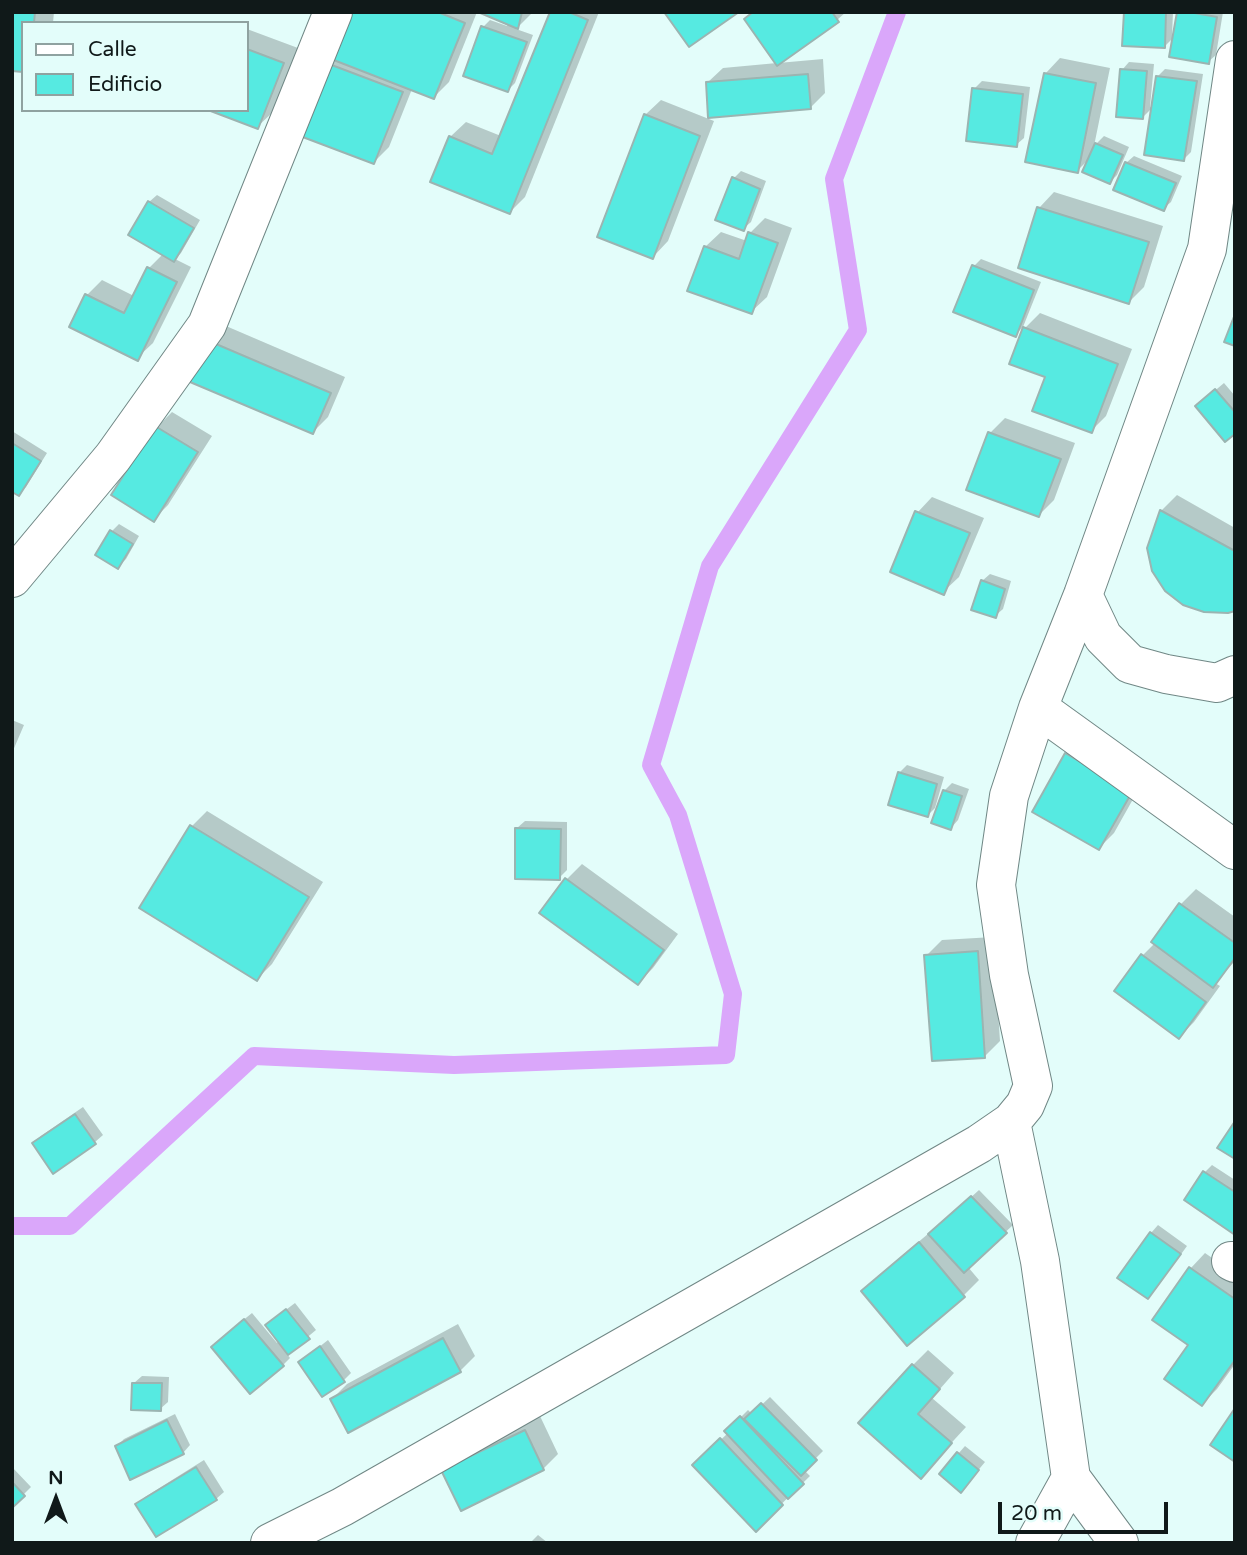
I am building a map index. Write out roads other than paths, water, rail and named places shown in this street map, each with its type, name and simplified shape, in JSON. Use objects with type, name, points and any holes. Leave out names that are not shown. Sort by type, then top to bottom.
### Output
[{"type":"street","points":[[12,578],[113,457],[207,325],[333,12]]},
{"type":"street","points":[[270,1543],[354,1500],[979,1144],[1011,1122],[1025,1105],[1033,1086],[1009,975],[996,885],[1009,796],[1038,708],[1083,594],[1207,249],[1235,61]]},
{"type":"street","points":[[1083,594],[1103,637],[1130,664],[1217,683],[1235,675]]},
{"type":"street","points":[[1038,708],[1235,850]]},
{"type":"street","points":[[1011,1122],[1040,1261],[1071,1478],[1119,1543]]},
{"type":"street","points":[[1035,1543],[1071,1478]]},
{"type":"waterway","points":[[12,1226],[70,1226],[254,1056],[454,1065],[726,1055],[733,994],[678,815],[651,765],[710,566],[858,330],[834,179],[897,12]]}]
